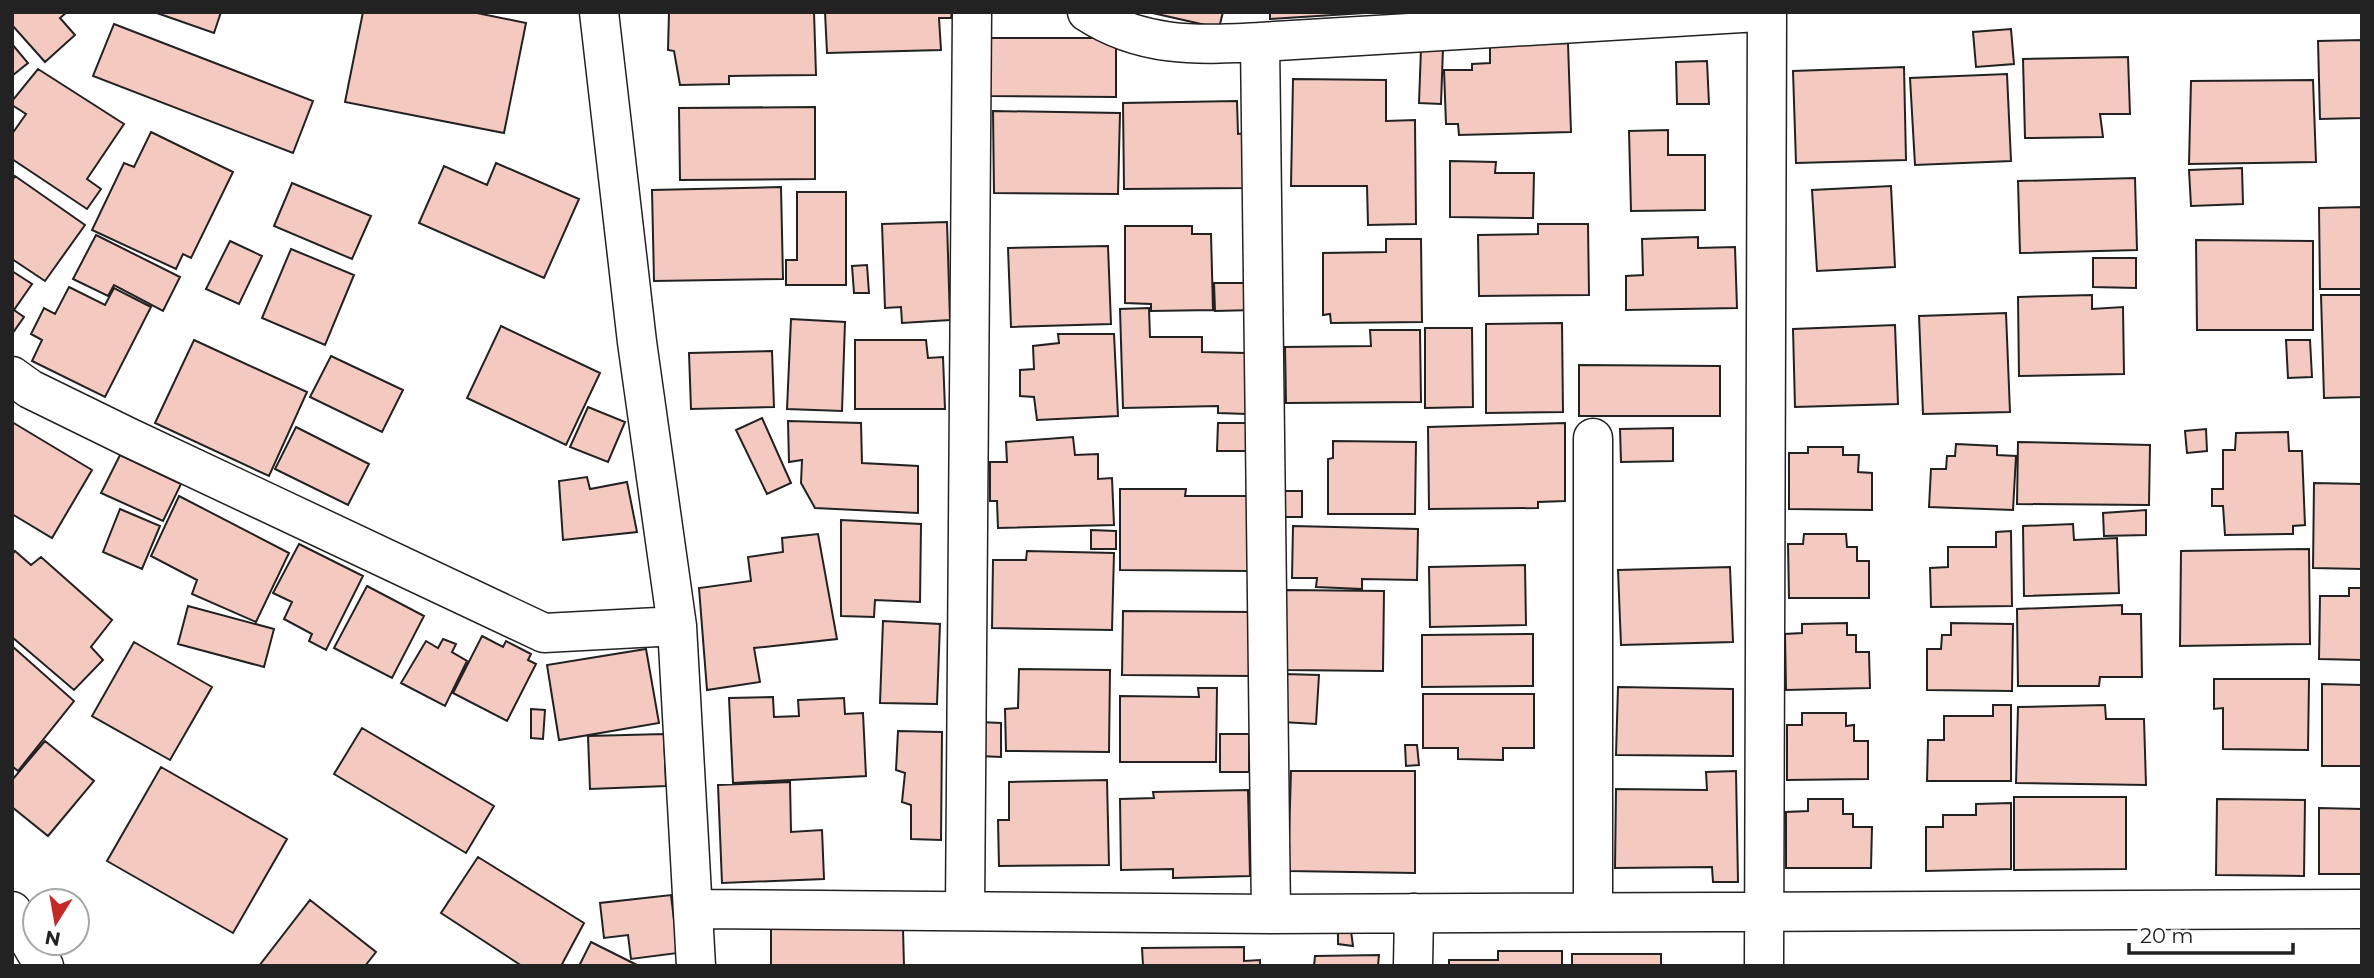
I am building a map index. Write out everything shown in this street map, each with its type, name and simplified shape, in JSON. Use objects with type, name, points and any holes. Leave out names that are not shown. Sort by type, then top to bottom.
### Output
[{"type":"street","points":[[598,12],[637,342],[677,626],[696,966]]},
{"type":"street","points":[[965,911],[972,12]]},
{"type":"street","points":[[1087,12],[1103,22],[1186,46],[1260,43],[1561,18],[1758,12]]},
{"type":"street","points":[[1764,966],[1768,12]]},
{"type":"street","points":[[1260,43],[1271,914]]},
{"type":"street","points":[[12,376],[30,389],[128,437],[544,633],[677,626]]},
{"type":"street","points":[[1593,438],[1593,912]]},
{"type":"street","points":[[694,909],[1271,914],[2362,909]]},
{"type":"street","points":[[12,911],[44,966]]},
{"type":"street","points":[[1413,913],[1413,966]]},
{"type":"building","points":[[12,12],[67,12],[60,18],[75,35],[45,62],[12,25]]},
{"type":"building","points":[[154,12],[221,12],[214,33]]},
{"type":"building","points":[[363,12],[472,12],[526,23],[504,133],[345,102]]},
{"type":"building","points":[[669,12],[814,12],[816,75],[729,76],[729,84],[680,85],[674,51],[668,50]]},
{"type":"building","points":[[825,12],[952,12],[951,18],[939,18],[941,50],[827,53]]},
{"type":"building","points":[[1148,12],[1223,12],[1219,28]]},
{"type":"building","points":[[1270,12],[1381,12],[1270,19]]},
{"type":"building","points":[[114,24],[313,101],[293,153],[93,76]]},
{"type":"building","points":[[2011,29],[2014,64],[1976,67],[1973,32]]},
{"type":"building","points":[[990,38],[1116,38],[1116,97],[990,96]]},
{"type":"building","points":[[2362,40],[2362,118],[2320,119],[2318,41]]},
{"type":"building","points":[[1568,43],[1571,132],[1459,135],[1458,124],[1446,124],[1444,70],[1472,70],[1472,64],[1490,63],[1490,44]]},
{"type":"building","points":[[12,44],[28,63],[12,76]]},
{"type":"building","points":[[1421,48],[1443,48],[1441,104],[1419,103]]},
{"type":"building","points":[[2128,57],[2130,114],[2100,114],[2103,137],[2025,138],[2023,59]]},
{"type":"building","points":[[1707,61],[1709,104],[1677,104],[1676,62]]},
{"type":"building","points":[[1904,67],[1906,160],[1796,163],[1793,71]]},
{"type":"building","points":[[38,69],[124,124],[87,179],[101,189],[87,209],[12,159],[12,134],[26,114],[12,105],[12,101]]},
{"type":"building","points":[[2007,74],[2011,161],[1915,165],[1910,78]]},
{"type":"building","points":[[1293,79],[1386,80],[1386,121],[1415,120],[1416,224],[1368,225],[1367,186],[1291,186]]},
{"type":"building","points":[[2313,80],[2316,162],[2189,164],[2191,81]]},
{"type":"building","points":[[1237,101],[1238,134],[1247,133],[1248,188],[1124,189],[1123,103]]},
{"type":"building","points":[[815,107],[815,179],[680,180],[679,108]]},
{"type":"building","points":[[993,111],[1120,113],[1118,194],[994,193]]},
{"type":"building","points":[[1668,130],[1668,155],[1705,155],[1705,210],[1631,211],[1629,131]]},
{"type":"building","points":[[151,132],[233,172],[191,258],[183,254],[176,269],[92,230],[124,163],[134,167]]},
{"type":"building","points":[[1450,161],[1496,162],[1495,173],[1534,173],[1533,218],[1450,217]]},
{"type":"building","points":[[496,163],[579,199],[544,278],[419,223],[444,166],[487,185]]},
{"type":"building","points":[[2242,168],[2243,204],[2191,206],[2189,170]]},
{"type":"building","points":[[15,176],[85,225],[45,281],[12,259],[12,181]]},
{"type":"building","points":[[2135,178],[2137,250],[2020,253],[2018,181]]},
{"type":"building","points":[[292,183],[371,216],[352,259],[274,226]]},
{"type":"building","points":[[1891,186],[1895,267],[1817,271],[1812,190]]},
{"type":"building","points":[[781,187],[783,279],[654,281],[652,190]]},
{"type":"building","points":[[797,192],[846,192],[846,285],[786,285],[786,260],[797,260]]},
{"type":"building","points":[[2362,207],[2362,289],[2320,289],[2319,208]]},
{"type":"building","points":[[947,222],[950,320],[902,323],[901,307],[885,308],[882,224]]},
{"type":"building","points":[[1538,224],[1588,224],[1589,295],[1479,296],[1478,235],[1538,234]]},
{"type":"building","points":[[1125,226],[1192,226],[1192,234],[1211,234],[1213,310],[1151,311],[1151,304],[1125,303]]},
{"type":"building","points":[[96,235],[180,277],[163,311],[114,285],[108,296],[73,279]]},
{"type":"building","points":[[1698,237],[1698,248],[1735,247],[1737,308],[1626,310],[1626,276],[1643,275],[1642,239]]},
{"type":"building","points":[[1386,239],[1421,239],[1422,322],[1331,323],[1330,314],[1323,315],[1323,253],[1386,252]]},
{"type":"building","points":[[2196,240],[2313,241],[2313,330],[2197,330]]},
{"type":"building","points":[[230,241],[262,256],[239,304],[206,289]]},
{"type":"building","points":[[1108,246],[1111,324],[1011,327],[1008,248]]},
{"type":"building","points":[[291,249],[354,275],[325,345],[262,318]]},
{"type":"building","points":[[2093,258],[2136,258],[2136,288],[2093,287]]},
{"type":"building","points":[[867,265],[869,293],[854,293],[852,266]]},
{"type":"building","points":[[12,271],[32,284],[14,310],[24,317],[12,334]]},
{"type":"building","points":[[1214,283],[1254,283],[1254,310],[1215,311]]},
{"type":"building","points":[[69,287],[105,305],[114,288],[151,307],[105,397],[32,361],[42,340],[31,334],[44,308],[55,314]]},
{"type":"building","points":[[2092,295],[2092,309],[2123,307],[2124,374],[2019,376],[2018,297]]},
{"type":"building","points":[[2321,295],[2362,295],[2362,397],[2324,398]]},
{"type":"building","points":[[1149,308],[1150,337],[1202,337],[1202,352],[1246,353],[1247,414],[1218,413],[1218,406],[1123,408],[1120,309]]},
{"type":"building","points":[[2006,313],[2010,412],[1923,414],[1919,316]]},
{"type":"building","points":[[791,319],[845,322],[842,411],[787,409]]},
{"type":"building","points":[[1562,323],[1563,412],[1486,413],[1486,324]]},
{"type":"building","points":[[1895,325],[1898,404],[1795,407],[1793,329]]},
{"type":"building","points":[[501,326],[600,373],[566,445],[467,398]]},
{"type":"building","points":[[1425,328],[1472,328],[1473,407],[1425,408]]},
{"type":"building","points":[[1370,330],[1420,330],[1421,402],[1286,403],[1285,347],[1371,346]]},
{"type":"building","points":[[1058,334],[1114,334],[1118,416],[1037,420],[1034,397],[1020,396],[1020,370],[1034,369],[1033,346],[1059,343]]},
{"type":"building","points":[[194,340],[307,392],[269,476],[155,423]]},
{"type":"building","points":[[855,340],[926,340],[928,358],[943,357],[945,409],[855,409]]},
{"type":"building","points":[[2286,340],[2310,340],[2312,377],[2288,378]]},
{"type":"building","points":[[772,351],[774,407],[691,409],[689,353]]},
{"type":"building","points":[[331,356],[403,390],[382,432],[310,397]]},
{"type":"building","points":[[1579,365],[1720,366],[1720,416],[1579,416]]},
{"type":"building","points":[[588,407],[625,422],[608,462],[570,447]]},
{"type":"building","points":[[762,418],[791,483],[767,494],[736,430]]},
{"type":"building","points":[[788,421],[861,423],[862,463],[918,466],[918,513],[815,508],[801,483],[802,460],[789,462]]},
{"type":"building","points":[[12,422],[92,470],[52,538],[12,514]]},
{"type":"building","points":[[1218,423],[1255,423],[1255,451],[1217,451]]},
{"type":"building","points":[[1565,423],[1565,501],[1538,502],[1538,508],[1429,509],[1428,427]]},
{"type":"building","points":[[296,427],[369,464],[348,505],[275,469]]},
{"type":"building","points":[[1673,428],[1673,461],[1621,462],[1620,429]]},
{"type":"building","points":[[2206,429],[2207,451],[2187,453],[2185,431]]},
{"type":"building","points":[[2288,432],[2289,451],[2302,451],[2305,525],[2293,526],[2293,534],[2225,535],[2223,506],[2212,506],[2212,489],[2223,489],[2223,450],[2235,450],[2236,433]]},
{"type":"building","points":[[1073,437],[1075,455],[1098,454],[1098,479],[1112,478],[1114,525],[998,528],[997,501],[990,501],[990,462],[1007,462],[1006,442]]},
{"type":"building","points":[[1333,441],[1416,442],[1415,514],[1328,514],[1328,459],[1333,458]]},
{"type":"building","points":[[2018,442],[2150,445],[2149,505],[2017,504]]},
{"type":"building","points":[[1956,444],[1997,446],[1997,455],[2016,456],[2013,510],[1929,507],[1931,469],[1946,469],[1947,456],[1955,456]]},
{"type":"building","points":[[1808,447],[1843,447],[1843,455],[1859,455],[1858,472],[1872,473],[1872,510],[1789,509],[1789,453],[1808,453]]},
{"type":"building","points":[[120,455],[181,484],[163,521],[101,493]]},
{"type":"building","points":[[587,477],[590,489],[627,482],[637,532],[563,540],[559,481]]},
{"type":"building","points":[[2314,483],[2362,484],[2362,569],[2313,568]]},
{"type":"building","points":[[1120,489],[1186,489],[1185,496],[1250,496],[1249,571],[1120,570]]},
{"type":"building","points":[[1282,491],[1302,491],[1302,517],[1283,517]]},
{"type":"building","points":[[179,496],[289,553],[256,622],[192,594],[197,580],[151,556]]},
{"type":"building","points":[[120,509],[160,526],[142,569],[103,552]]},
{"type":"building","points":[[2146,510],[2146,535],[2104,536],[2103,513]]},
{"type":"building","points":[[841,520],[921,524],[920,602],[875,600],[874,617],[841,616]]},
{"type":"building","points":[[2073,524],[2074,540],[2117,538],[2119,593],[2024,596],[2023,526]]},
{"type":"building","points":[[1293,526],[1418,529],[1417,580],[1362,579],[1362,589],[1316,587],[1317,578],[1292,578]]},
{"type":"building","points":[[1091,530],[1116,531],[1116,549],[1091,549]]},
{"type":"building","points":[[2011,531],[2012,606],[1931,607],[1930,568],[1948,567],[1948,547],[1996,547],[1996,532]]},
{"type":"building","points":[[818,534],[837,639],[754,648],[760,682],[707,690],[699,588],[751,581],[748,557],[783,552],[782,538]]},
{"type":"building","points":[[1804,534],[1846,534],[1847,547],[1857,547],[1857,561],[1869,561],[1869,598],[1789,598],[1788,544],[1803,544]]},
{"type":"building","points":[[299,544],[363,576],[326,650],[309,641],[312,634],[284,619],[292,602],[273,593]]},
{"type":"building","points":[[2309,549],[2310,644],[2180,646],[2181,551]]},
{"type":"building","points":[[15,551],[31,565],[41,557],[112,620],[91,647],[103,660],[74,690],[12,637],[12,555]]},
{"type":"building","points":[[1027,551],[1114,553],[1112,630],[992,628],[993,560],[1026,560]]},
{"type":"building","points":[[1525,565],[1526,625],[1430,627],[1429,567]]},
{"type":"building","points":[[1730,567],[1733,642],[1621,645],[1618,570]]},
{"type":"building","points":[[367,586],[424,616],[392,678],[334,648]]},
{"type":"building","points":[[2349,588],[2362,588],[2362,660],[2319,659],[2320,596],[2349,596]]},
{"type":"building","points":[[1286,590],[1384,591],[1383,671],[1285,670]]},
{"type":"building","points":[[2122,605],[2122,614],[2141,614],[2142,677],[2100,677],[2099,686],[2018,686],[2017,609]]},
{"type":"building","points":[[188,606],[274,629],[264,667],[178,644]]},
{"type":"building","points":[[1123,611],[1252,612],[1252,676],[1122,675]]},
{"type":"building","points":[[883,621],[940,624],[937,704],[880,703]]},
{"type":"building","points":[[1847,623],[1847,635],[1856,635],[1856,652],[1869,652],[1870,688],[1786,690],[1785,634],[1802,633],[1802,624]]},
{"type":"building","points":[[1951,623],[2013,624],[2012,691],[1927,690],[1927,649],[1941,649],[1942,635],[1951,635]]},
{"type":"building","points":[[1533,634],[1533,686],[1422,687],[1422,635]]},
{"type":"building","points":[[482,636],[503,647],[506,641],[531,654],[528,660],[536,664],[507,721],[453,693]]},
{"type":"building","points":[[443,639],[456,644],[452,652],[467,661],[445,706],[401,683],[426,641],[438,648]]},
{"type":"building","points":[[134,642],[212,687],[170,760],[92,716]]},
{"type":"building","points":[[12,646],[74,701],[18,771],[12,766]]},
{"type":"building","points":[[646,649],[659,723],[559,740],[547,665]]},
{"type":"building","points":[[1019,669],[1110,670],[1109,752],[1006,751],[1005,709],[1018,708]]},
{"type":"building","points":[[1284,674],[1319,675],[1316,724],[1282,722]]},
{"type":"building","points":[[2214,679],[2309,679],[2308,750],[2223,749],[2223,708],[2214,709]]},
{"type":"building","points":[[2322,684],[2362,685],[2362,766],[2322,766]]},
{"type":"building","points":[[1618,687],[1733,689],[1733,756],[1616,755]]},
{"type":"building","points":[[1198,688],[1217,688],[1216,762],[1120,762],[1120,696],[1199,697]]},
{"type":"building","points":[[1423,694],[1534,694],[1534,748],[1503,748],[1503,760],[1458,759],[1458,748],[1423,748]]},
{"type":"building","points":[[773,697],[774,717],[799,716],[798,700],[844,698],[845,714],[863,713],[866,776],[733,783],[729,698]]},
{"type":"building","points":[[1993,705],[2011,705],[2011,781],[1927,781],[1928,740],[1944,740],[1944,716],[1993,716]]},
{"type":"building","points":[[2105,705],[2106,719],[2144,719],[2146,785],[2016,783],[2018,707]]},
{"type":"building","points":[[531,709],[545,710],[543,739],[531,738]]},
{"type":"building","points":[[1802,713],[1846,713],[1846,726],[1854,725],[1854,741],[1868,741],[1868,779],[1787,780],[1787,725],[1802,725]]},
{"type":"building","points":[[979,722],[1001,723],[1001,757],[979,756]]},
{"type":"building","points":[[362,728],[494,806],[466,853],[334,774]]},
{"type":"building","points":[[898,731],[942,732],[941,840],[911,839],[911,805],[902,802],[905,773],[896,770]]},
{"type":"building","points":[[664,734],[666,786],[590,789],[588,736]]},
{"type":"building","points":[[1220,734],[1249,734],[1249,772],[1220,772]]},
{"type":"building","points":[[45,741],[94,781],[48,836],[12,807],[12,780]]},
{"type":"building","points":[[1405,745],[1417,745],[1419,765],[1406,766]]},
{"type":"building","points":[[161,767],[287,839],[233,933],[107,861]]},
{"type":"building","points":[[1291,771],[1415,771],[1415,873],[1288,871]]},
{"type":"building","points":[[1736,771],[1738,882],[1713,882],[1712,867],[1615,868],[1616,789],[1707,790],[1706,772]]},
{"type":"building","points":[[1107,780],[1109,865],[999,866],[998,820],[1009,820],[1009,782]]},
{"type":"building","points":[[790,782],[791,832],[822,830],[824,879],[722,883],[718,785]]},
{"type":"building","points":[[1248,790],[1250,876],[1173,878],[1173,869],[1121,870],[1120,799],[1154,798],[1153,792]]},
{"type":"building","points":[[2014,797],[2126,797],[2126,869],[2014,870]]},
{"type":"building","points":[[1808,799],[1843,799],[1843,814],[1853,814],[1853,827],[1872,827],[1871,868],[1786,868],[1786,812],[1808,811]]},
{"type":"building","points":[[2217,799],[2305,800],[2304,876],[2216,875]]},
{"type":"building","points":[[2011,803],[2011,869],[1926,871],[1926,827],[1943,827],[1943,815],[1976,815],[1976,804]]},
{"type":"building","points":[[2319,808],[2362,809],[2362,874],[2319,874]]},
{"type":"building","points":[[478,857],[584,923],[561,966],[522,966],[441,913]]},
{"type":"building","points":[[671,895],[678,953],[631,959],[628,935],[604,938],[600,903]]},
{"type":"building","points":[[310,900],[376,952],[365,966],[259,966]]},
{"type":"building","points":[[771,929],[903,929],[904,966],[771,966]]},
{"type":"building","points":[[1351,931],[1353,946],[1338,944],[1338,932]]},
{"type":"building","points":[[591,942],[639,966],[579,966]]},
{"type":"building","points":[[1244,947],[1244,961],[1260,960],[1260,966],[1143,966],[1142,948]]},
{"type":"building","points":[[1498,951],[1562,951],[1562,966],[1449,966],[1449,960],[1498,960]]},
{"type":"building","points":[[1572,954],[1661,954],[1661,966],[1572,966]]},
{"type":"building","points":[[1379,955],[1378,966],[1314,966],[1315,956]]}]
